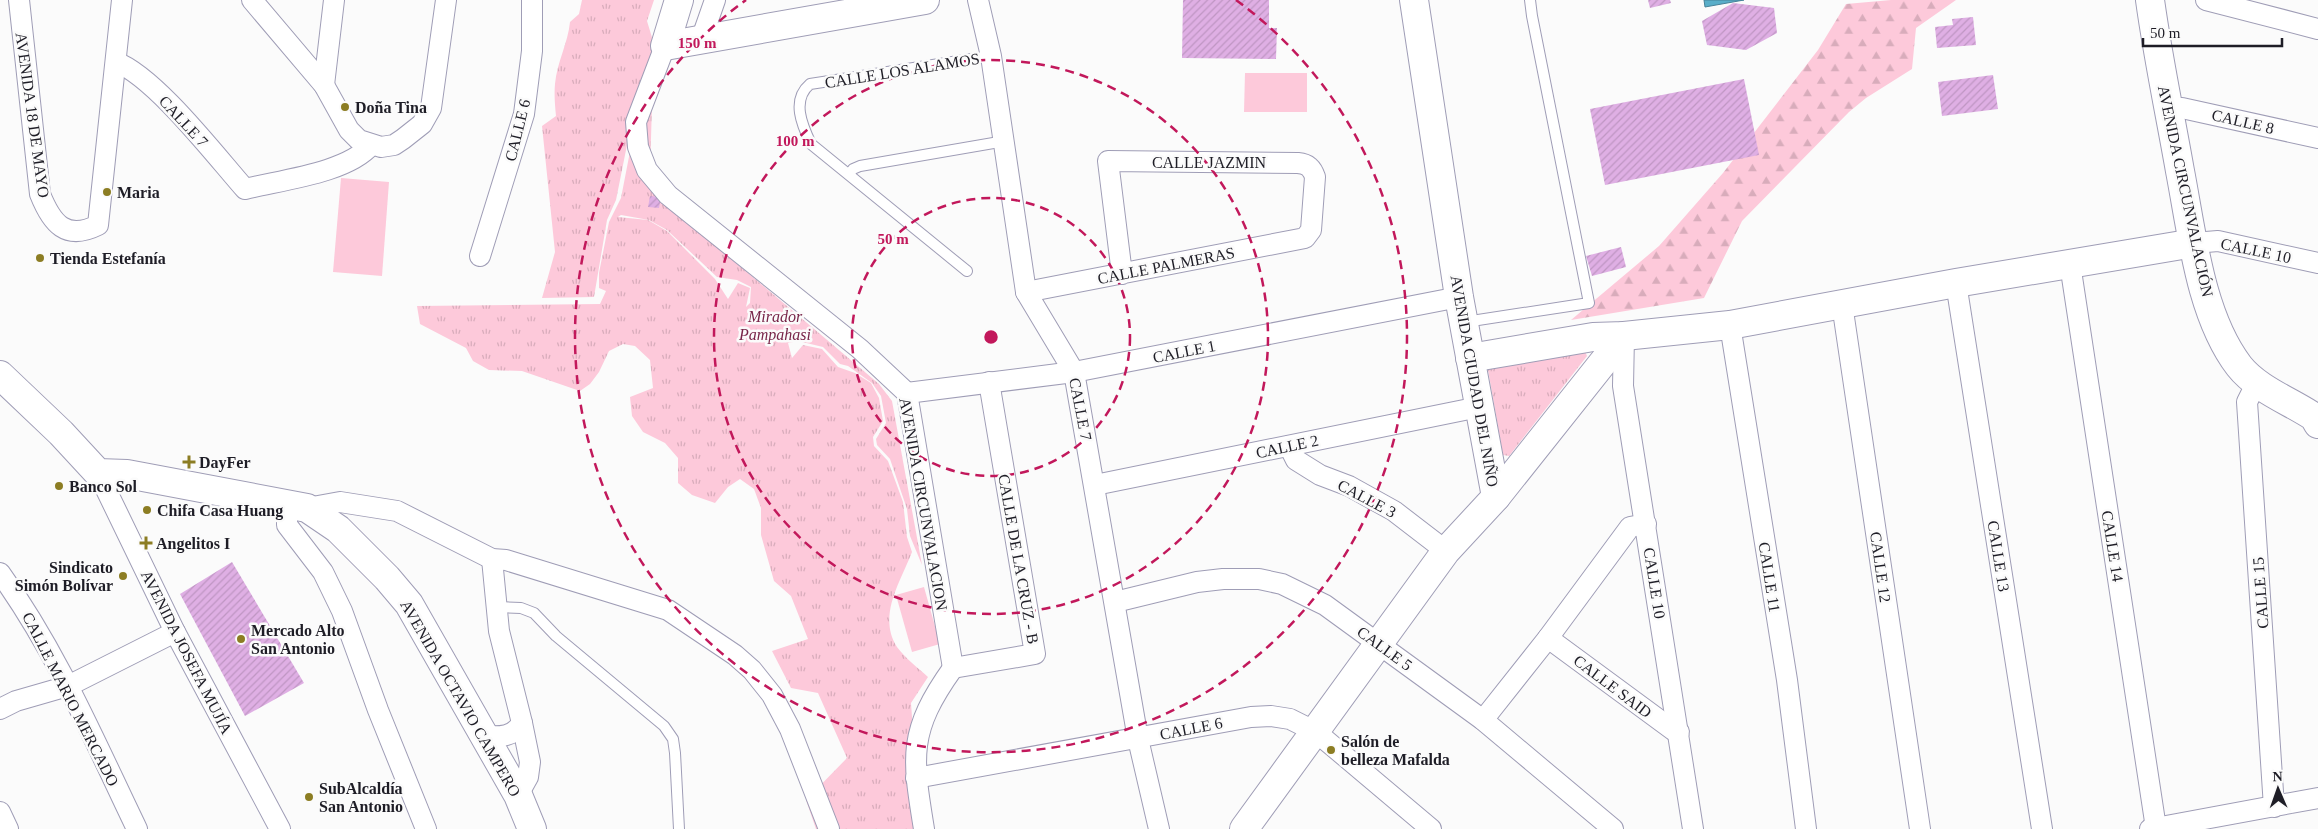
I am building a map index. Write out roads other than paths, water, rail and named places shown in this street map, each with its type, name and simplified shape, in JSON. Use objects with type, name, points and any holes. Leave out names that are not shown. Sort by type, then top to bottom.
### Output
[{"type":"main road","points":[[679,0],[665,46],[925,0]]},
{"type":"main road","name":"AVENIDA CIUDAD DEL NIÑO","points":[[1244,829],[1446,551],[1496,497],[1461,309],[1414,0]]},
{"type":"main road","name":"AVENIDA CIRCUNVALACIÓN","points":[[2150,0],[2194,243],[2212,314],[2227,347],[2240,367],[2257,382],[2317,420]]},
{"type":"main road","points":[[1470,358],[1592,337],[1624,336],[1730,325],[1956,283],[2194,243]]},
{"type":"main road","points":[[1496,497],[1624,336]]},
{"type":"main road","points":[[0,375],[61,433],[98,473]]},
{"type":"main road","name":"AVENIDA OCTAVIO CAMPERO","points":[[98,473],[127,474],[297,506],[338,529],[387,578],[409,604],[518,795],[532,829]]},
{"type":"street","name":"AVENIDA 18 DE MAYO","points":[[19,0],[40,194],[54,222],[74,232],[89,230],[98,225],[122,0]]},
{"type":"street","points":[[252,0],[324,85],[349,130],[359,140],[370,145],[394,145],[422,124],[431,108],[446,0]]},
{"type":"street","points":[[324,85],[334,0]]},
{"type":"street","name":"CALLE 6","points":[[480,256],[524,114],[532,51],[532,0]]},
{"type":"street","points":[[701,40],[715,0]]},
{"type":"street","name":"CALLE 7","points":[[978,0],[991,56],[1026,292],[1074,372],[1138,738],[1159,829]]},
{"type":"street","points":[[2206,0],[2318,29]]},
{"type":"street","name":"AVENIDA CIRCUNVALACION","points":[[665,46],[636,122],[638,147],[647,170],[668,195],[860,349],[907,393],[953,668]]},
{"type":"street","name":"CALLE 7","points":[[116,62],[127,66],[168,102],[245,188],[341,166],[360,156],[370,145]]},
{"type":"street","name":"CALLE 8","points":[[2169,110],[2182,108],[2318,138]]},
{"type":"street","name":"CALLE JAZMIN","points":[[1122,274],[1108,161],[1298,163],[1310,167],[1315,177],[1310,230],[1305,238]]},
{"type":"street","name":"CALLE PALMERAS","points":[[1026,292],[1305,238]]},
{"type":"street","name":"CALLE 10","points":[[2194,243],[2218,241],[2318,263]]},
{"type":"street","name":"CALLE 14","points":[[2070,264],[2153,829]]},
{"type":"street","name":"CALLE 13","points":[[1956,283],[2042,829]]},
{"type":"street","name":"CALLE 12","points":[[1842,304],[1920,829]]},
{"type":"street","name":"CALLE 1","points":[[907,393],[1074,372],[1461,309]]},
{"type":"street","name":"CALLE 11","points":[[1730,325],[1787,680],[1806,829]]},
{"type":"street","name":"CALLE 10","points":[[1624,336],[1623,386],[1693,829]]},
{"type":"street","name":"CALLE DE LA CRUZ - B","points":[[953,668],[1035,654],[989,382]]},
{"type":"street","name":"CALLE 15","points":[[2257,382],[2247,402],[2274,807]]},
{"type":"street","name":"CALLE 2","points":[[1095,485],[1479,407]]},
{"type":"street","name":"CALLE 3","points":[[1289,446],[1296,460],[1320,475],[1349,486],[1394,511],[1446,551]]},
{"type":"street","name":"AVENIDA JOSEFA MUJÍA","points":[[98,473],[175,632],[280,829]]},
{"type":"street","points":[[426,829],[378,710],[342,611],[323,572],[287,525],[297,506],[340,502],[397,511],[492,559],[506,560],[524,565],[668,610],[735,655],[752,670],[776,704],[790,729],[829,829]]},
{"type":"street","points":[[1483,720],[1548,638],[1630,527],[1646,524]]},
{"type":"street","points":[[492,559],[498,631],[530,762],[528,777],[518,795]]},
{"type":"street","name":"CALLE MARIO MERCADO","points":[[0,573],[38,628],[137,829]]},
{"type":"street","name":"CALLE 5","points":[[1115,602],[1197,582],[1259,579],[1282,584],[1325,605],[1379,643],[1483,720],[1613,829]]},
{"type":"street","points":[[0,709],[16,701],[68,686],[175,632]]},
{"type":"street","name":"CALLE SAID","points":[[1548,638],[1673,730],[1679,732]]},
{"type":"street","points":[[924,829],[916,778],[915,747],[924,715],[953,668]]},
{"type":"street","name":"CALLE 6","points":[[916,778],[1251,717],[1271,716],[1290,719],[1316,732],[1432,829]]},
{"type":"street","points":[[485,736],[510,735],[522,723]]},
{"type":"street","points":[[2153,829],[2318,798]]},
{"type":"street","points":[[0,812],[8,829]]},
{"type":"lane","points":[[1461,309],[1589,303],[1530,0]]},
{"type":"lane","name":"CALLE LOS ALAMOS","points":[[967,271],[811,144],[801,123],[799,103],[804,90],[810,84],[991,56]]},
{"type":"lane","points":[[848,174],[853,168],[860,166],[1004,141]]},
{"type":"lane","points":[[496,607],[521,608],[534,613],[556,636],[664,726],[673,740],[675,753],[678,829]]},
{"type":"water","points":[[1704,0],[1744,0],[1705,7]]},
{"type":"place","name":"Doña Tina","points":[[345,107]]},
{"type":"place","name":"Maria","points":[[107,192]]},
{"type":"place","name":"Tienda Estefanía","points":[[40,258]]},
{"type":"place","name":"DayFer","points":[[189,462]]},
{"type":"place","name":"Banco Sol","points":[[59,486]]},
{"type":"place","name":"Chifa Casa Huang","points":[[147,510]]},
{"type":"place","name":"Angelitos I","points":[[146,543]]},
{"type":"place","name":"Sindicato Simón Bolívar","points":[[123,576]]},
{"type":"place","name":"Mercado Alto San Antonio","points":[[241,639]]},
{"type":"place","name":"Salón de belleza Mafalda","points":[[1331,750]]},
{"type":"place","name":"SubAlcaldía San Antonio","points":[[309,797]]},
{"type":"park label","name":"Mirador Pampahasi","points":[[775,325]]}]
